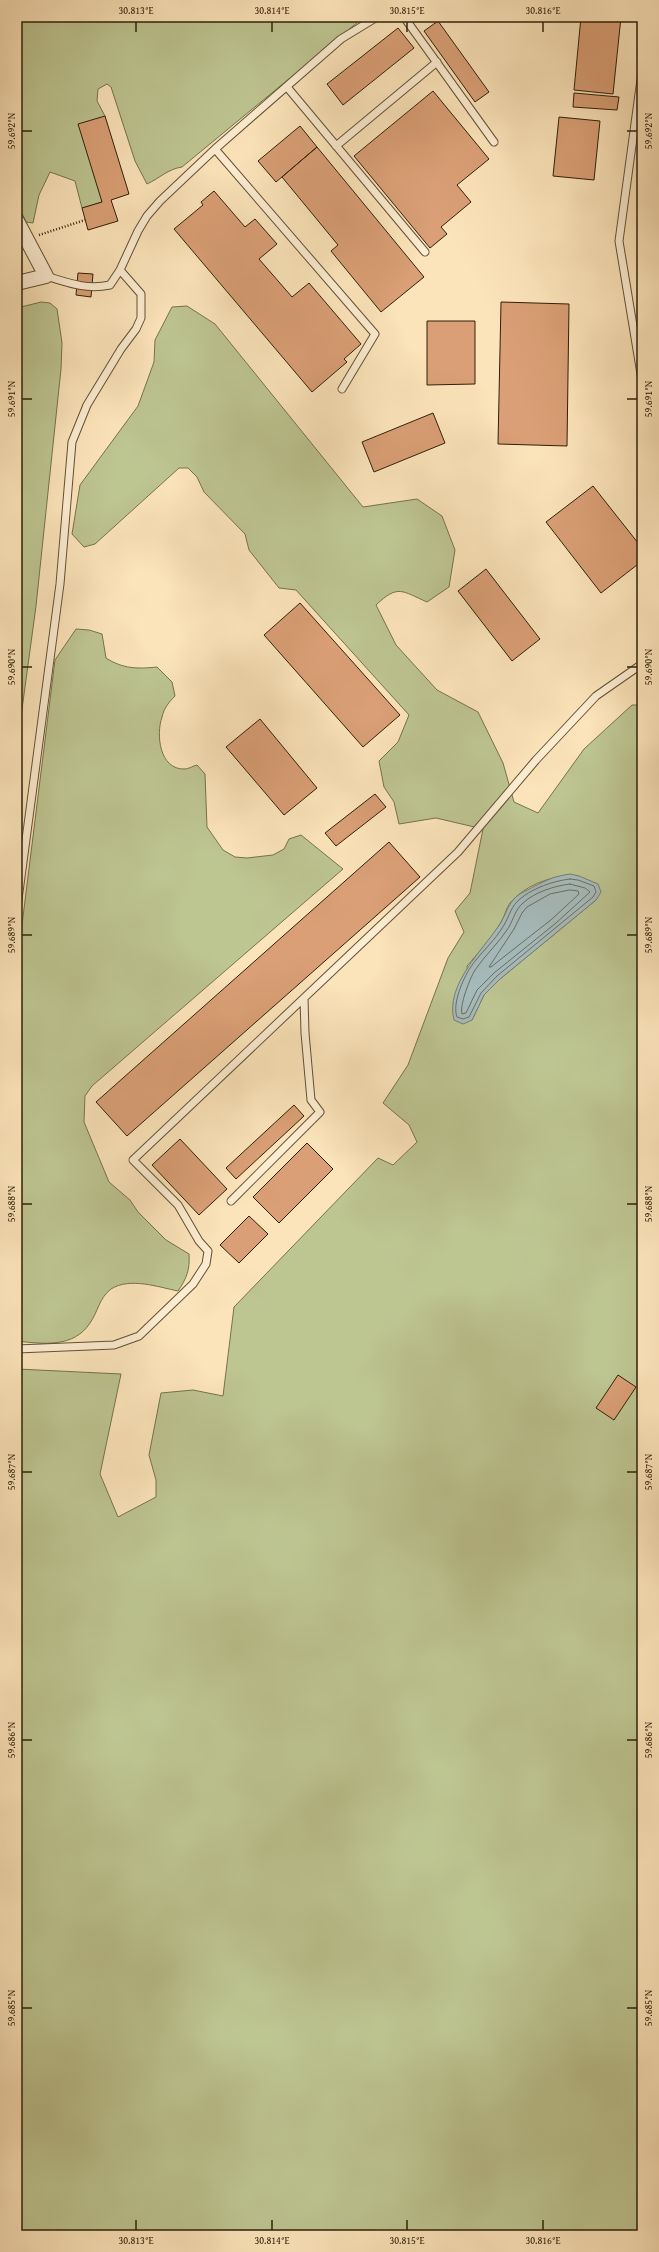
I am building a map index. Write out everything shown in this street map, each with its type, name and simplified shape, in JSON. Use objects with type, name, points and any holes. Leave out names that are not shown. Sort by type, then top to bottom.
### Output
[{"type":"street","points":[[17,221],[46,276],[17,283]]},
{"type":"lane","points":[[46,276],[95,288],[110,285],[120,270],[147,216],[215,149],[286,87],[342,39],[377,17]]},
{"type":"lane","points":[[404,17],[494,142]]},
{"type":"lane","points":[[336,146],[437,62]]},
{"type":"lane","points":[[642,72],[619,241],[642,380]]},
{"type":"lane","points":[[286,87],[425,252]]},
{"type":"lane","points":[[215,149],[375,334],[342,389]]},
{"type":"lane","points":[[17,907],[60,584],[72,442],[87,405],[121,349],[136,329],[141,318],[141,294],[120,270]]},
{"type":"lane","points":[[17,1349],[114,1345],[127,1342],[139,1336],[193,1284],[206,1264],[208,1251],[200,1241],[178,1205],[133,1160],[458,852],[536,760],[596,696],[642,664]]},
{"type":"lane","points":[[231,1201],[320,1112],[311,1100],[305,1033],[304,998]]},
{"type":"path","points":[[28,241],[41,234],[85,220]]},
{"type":"green space","points":[[17,17],[364,17],[182,167],[168,172],[147,184],[135,161],[111,87],[107,84],[98,89],[97,101],[105,116],[102,202],[82,208],[75,181],[50,172],[39,195],[33,223],[26,222],[17,203]]},
{"type":"green space","points":[[41,302],[50,303],[57,309],[62,343],[61,369],[36,606],[17,746],[17,308]]},
{"type":"green space","points":[[187,306],[215,324],[363,507],[417,499],[442,516],[455,550],[449,587],[427,602],[406,593],[395,592],[383,598],[376,605],[396,645],[437,690],[478,712],[503,763],[514,802],[538,813],[584,749],[632,705],[642,705],[642,2235],[17,2235],[17,1369],[121,1374],[100,1474],[118,1517],[156,1497],[156,1480],[149,1455],[161,1393],[193,1390],[223,1396],[234,1307],[378,1158],[393,1165],[417,1142],[409,1125],[383,1103],[408,1065],[448,958],[464,932],[455,911],[470,893],[483,829],[436,818],[399,824],[394,802],[384,787],[379,761],[398,742],[409,715],[296,590],[279,588],[249,550],[245,534],[204,492],[197,477],[188,468],[179,468],[95,544],[84,547],[72,534],[80,485],[138,406],[154,362],[155,340],[172,307]],"holes":[[[562,876],[579,876],[596,900],[500,979],[484,995],[472,1020],[467,966],[494,934],[507,907],[522,892],[537,883]]]},
{"type":"green space","points":[[76,629],[89,630],[102,634],[106,658],[112,662],[131,667],[157,667],[172,682],[175,696],[165,708],[160,724],[159,732],[162,750],[170,764],[176,768],[186,769],[197,765],[205,774],[207,827],[223,850],[235,857],[247,858],[273,855],[284,849],[289,839],[301,835],[343,869],[92,1086],[85,1096],[84,1122],[109,1182],[130,1200],[138,1212],[166,1240],[189,1254],[189,1264],[186,1278],[178,1291],[153,1285],[135,1283],[119,1285],[107,1293],[101,1301],[93,1319],[76,1337],[57,1342],[37,1343],[17,1341],[17,965],[55,660]]},
{"type":"water","points":[[570,874],[598,884],[601,892],[596,900],[500,979],[484,995],[472,1020],[463,1024],[454,1020],[453,1007],[455,994],[460,981],[475,957],[500,924],[514,899],[521,893],[547,880]]},
{"type":"building","points":[[581,17],[621,17],[613,94],[574,90]]},
{"type":"building","points":[[438,21],[489,92],[475,102],[424,31]]},
{"type":"building","points":[[398,28],[414,48],[343,105],[327,84]]},
{"type":"building","points":[[433,91],[489,159],[457,185],[471,202],[441,227],[447,234],[430,248],[354,156]]},
{"type":"building","points":[[574,93],[619,97],[617,110],[573,107]]},
{"type":"building","points":[[105,116],[129,194],[111,200],[118,221],[88,230],[82,208],[102,202],[78,124]]},
{"type":"building","points":[[559,117],[600,121],[594,180],[553,176]]},
{"type":"building","points":[[300,126],[317,147],[276,182],[258,161]]},
{"type":"building","points":[[317,147],[424,277],[381,312],[331,251],[338,245],[282,177]]},
{"type":"building","points":[[214,191],[245,227],[255,219],[277,244],[259,259],[292,297],[309,283],[361,344],[344,359],[347,362],[312,392],[174,229],[203,205],[201,202]]},
{"type":"building","points":[[78,273],[93,274],[91,297],[76,295]]},
{"type":"building","points":[[501,302],[569,304],[567,446],[498,444]]},
{"type":"building","points":[[427,321],[475,321],[475,384],[427,385]]},
{"type":"building","points":[[433,413],[445,443],[374,472],[362,442]]},
{"type":"building","points":[[593,486],[642,548],[642,561],[601,593],[546,522]]},
{"type":"building","points":[[486,569],[540,639],[512,661],[458,591]]},
{"type":"building","points":[[300,603],[400,715],[363,747],[264,635]]},
{"type":"building","points":[[260,719],[317,788],[284,815],[226,747]]},
{"type":"building","points":[[375,794],[386,807],[336,846],[325,833]]},
{"type":"building","points":[[389,842],[420,877],[127,1136],[96,1102]]},
{"type":"building","points":[[294,1105],[304,1116],[236,1179],[226,1168]]},
{"type":"building","points":[[180,1139],[227,1189],[199,1215],[152,1165]]},
{"type":"building","points":[[307,1143],[333,1169],[279,1223],[253,1197]]},
{"type":"building","points":[[249,1216],[268,1234],[239,1263],[220,1245]]},
{"type":"building","points":[[618,1375],[636,1387],[614,1420],[596,1408]]}]
